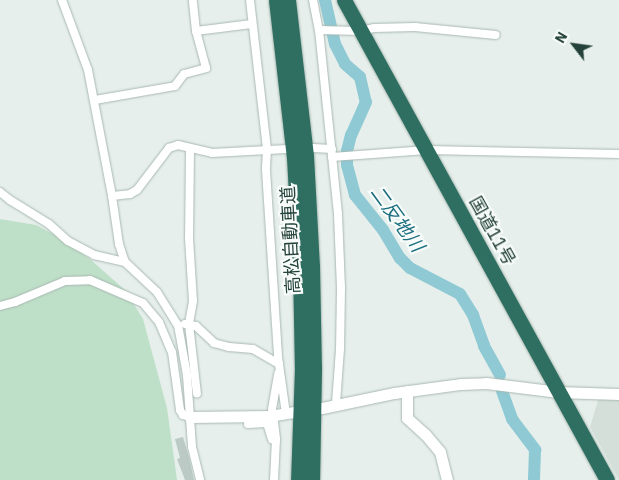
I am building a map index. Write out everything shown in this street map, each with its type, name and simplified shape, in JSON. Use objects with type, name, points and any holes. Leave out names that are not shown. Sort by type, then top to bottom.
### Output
[{"type":"highway","name":"高松自動車道","points":[[276,0],[294,157],[300,267],[302,368],[298,480]]},
{"type":"highway","name":"高松自動車道","points":[[288,0],[306,156],[312,266],[314,368],[312,480]]},
{"type":"highway","name":"国道11号","points":[[344,0],[607,480]]},
{"type":"street","points":[[62,0],[88,70],[95,100],[119,244],[125,262],[157,292],[178,325],[187,375],[192,447],[200,480]]},
{"type":"street","points":[[95,100],[175,86],[184,74],[206,68],[196,31],[193,0]]},
{"type":"street","points":[[0,306],[15,302],[65,281],[90,280],[143,303],[159,322],[172,352],[180,410],[183,415],[190,417],[241,417],[291,413],[279,365],[266,170],[267,149],[250,0]]},
{"type":"street","points":[[313,0],[319,30],[332,153],[341,288],[340,350],[336,404]]},
{"type":"street","points":[[196,31],[252,24]]},
{"type":"street","points":[[319,30],[360,31],[374,28],[415,27],[496,35]]},
{"type":"street","points":[[112,196],[130,194],[137,190],[169,148],[178,145],[212,153],[287,149]]},
{"type":"street","points":[[190,148],[189,238],[193,301],[189,324],[197,394]]},
{"type":"street","points":[[313,148],[332,153],[427,150],[619,154]]},
{"type":"street","points":[[0,192],[49,224],[68,242],[94,255],[125,262]]},
{"type":"street","points":[[178,325],[189,324],[196,326],[214,343],[229,347],[253,349],[279,365]]},
{"type":"street","points":[[272,409],[279,365]]},
{"type":"street","points":[[322,408],[407,391],[486,383],[558,392],[619,394]]},
{"type":"street","points":[[407,391],[407,418],[425,434],[440,452],[448,480]]},
{"type":"street","points":[[274,422],[276,445],[274,480]]},
{"type":"street","points":[[248,424],[267,423],[276,445]]},
{"type":"shaded area","points":[[599,397],[619,398],[619,480],[590,427]]},
{"type":"green space","points":[[0,219],[36,225],[59,237],[91,260],[125,290],[143,319],[167,408],[177,480],[0,480]]},
{"type":"building","points":[[183,437],[194,480],[185,480],[177,459],[180,458],[175,439]]},
{"type":"waterway","name":"二反地川","points":[[325,0],[335,44],[345,64],[360,77],[366,102],[351,135],[347,151],[347,165],[355,195],[383,230],[400,258],[410,268],[460,294],[473,315],[484,346],[500,375]]},
{"type":"waterway","name":"二反地川","points":[[502,391],[512,419],[535,450],[534,480]]}]
